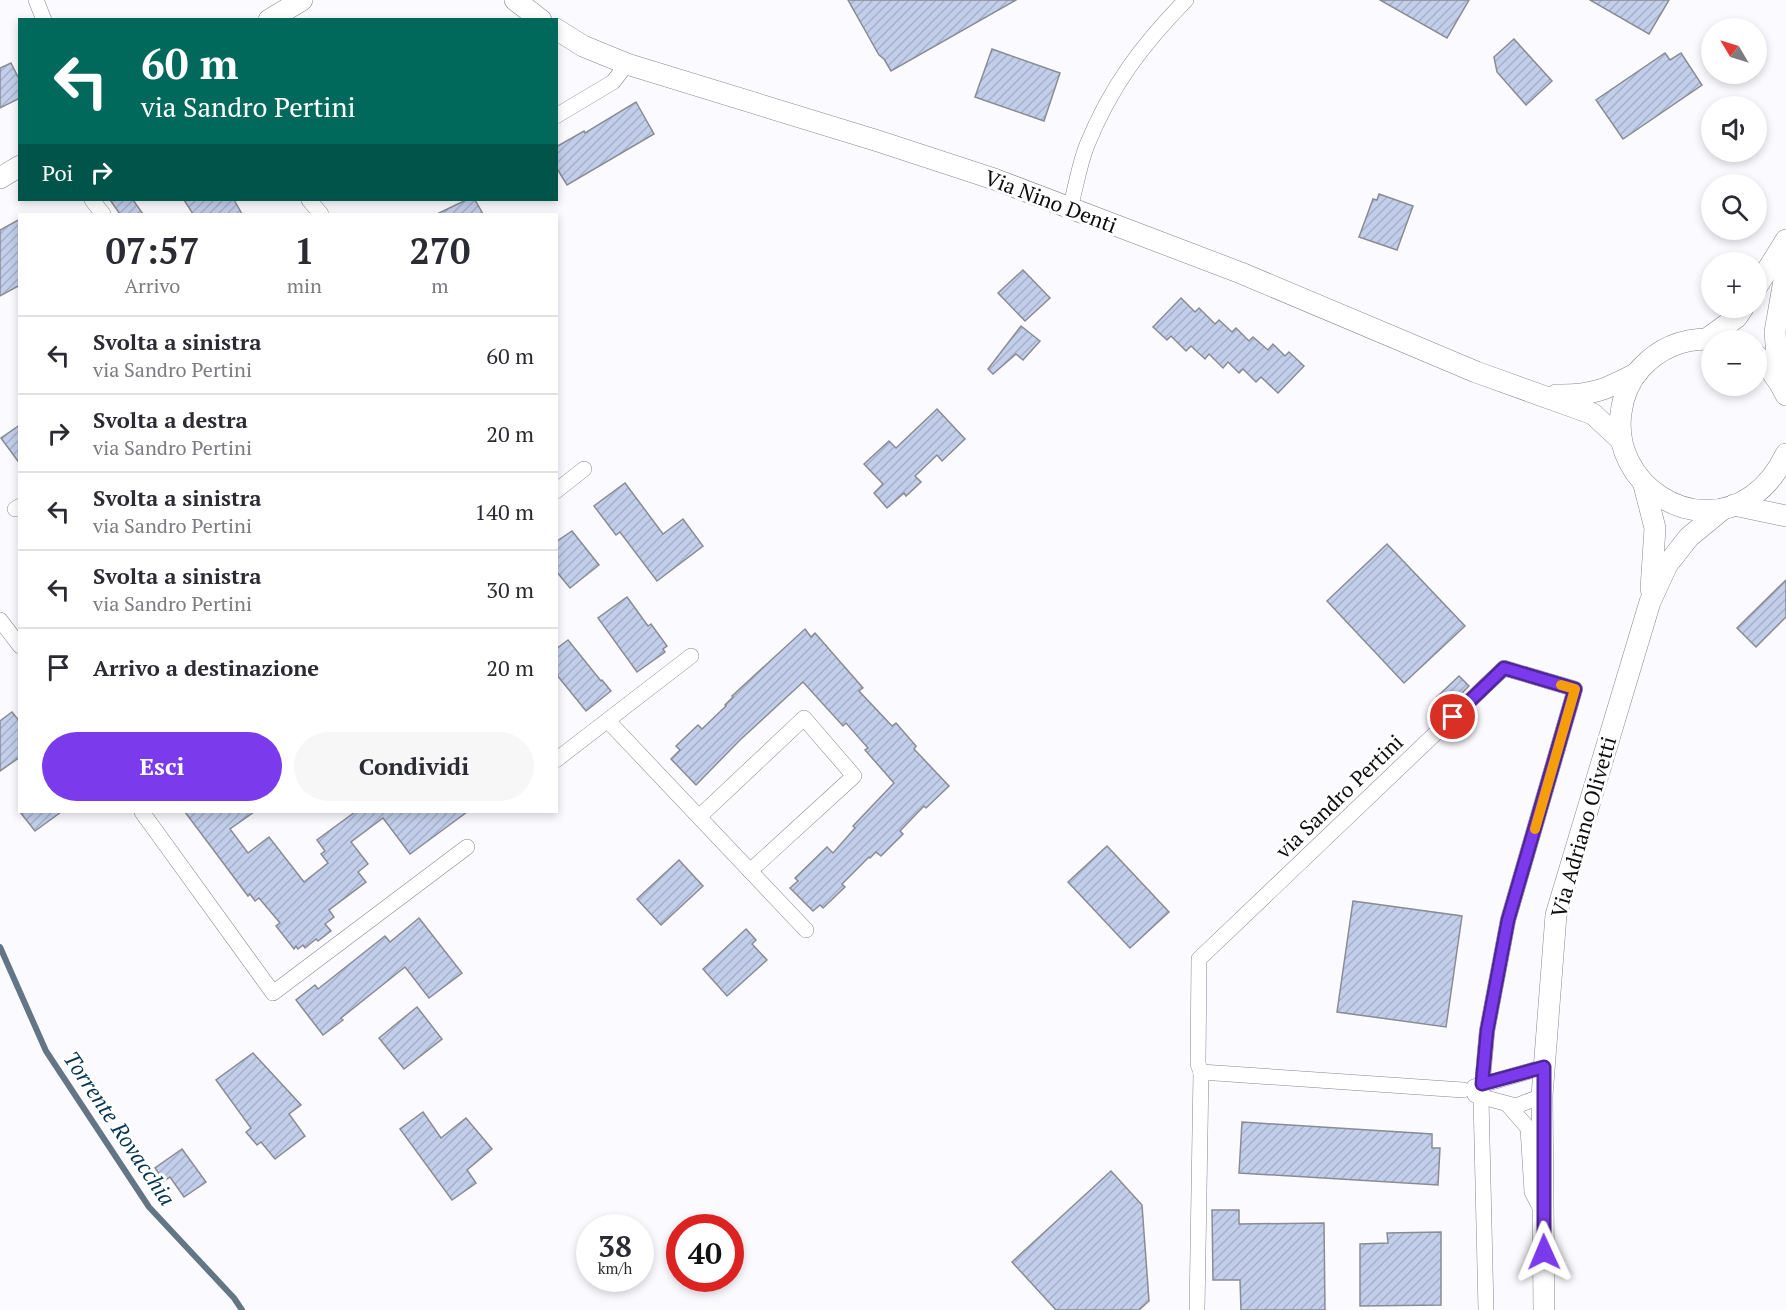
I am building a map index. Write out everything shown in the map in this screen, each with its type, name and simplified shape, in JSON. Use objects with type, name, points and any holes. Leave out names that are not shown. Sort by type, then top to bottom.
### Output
[{"type":"street","points":[[36,0],[43,18]]},
{"type":"street","points":[[272,18],[302,0]]},
{"type":"street","points":[[515,0],[538,18]]},
{"type":"street","points":[[1070,208],[1087,147],[1108,99],[1135,56],[1186,0]]},
{"type":"street","name":"Via Nino Denti","points":[[558,30],[583,46],[627,64],[994,179],[1240,273],[1476,372],[1593,414],[1621,440]]},
{"type":"street","points":[[558,115],[613,82],[627,64]]},
{"type":"street","points":[[0,178],[18,167]]},
{"type":"street","points":[[310,201],[320,213]]},
{"type":"street","points":[[1767,270],[1786,240]]},
{"type":"street","points":[[1782,387],[1775,332],[1786,269]]},
{"type":"street","points":[[1725,330],[1736,318]]},
{"type":"street","points":[[1701,339],[1692,339],[1668,347],[1648,361],[1637,373],[1622,404],[1619,422],[1625,456],[1633,472],[1644,485],[1657,496],[1672,504],[1706,511],[1729,507],[1786,516]]},
{"type":"street","points":[[1767,365],[1782,387]]},
{"type":"street","name":"Via Nino Denti","points":[[1538,394],[1582,395],[1604,390],[1637,373]]},
{"type":"street","points":[[1650,602],[1667,565],[1689,537],[1729,507],[1751,497],[1766,485],[1778,470],[1786,454]]},
{"type":"street","points":[[558,489],[584,470]]},
{"type":"street","points":[[1644,485],[1655,528],[1650,602]]},
{"type":"street","name":"Via Adriano Olivetti","points":[[1545,1310],[1542,1096],[1556,915],[1650,602]]},
{"type":"street","points":[[0,620],[18,643]]},
{"type":"street","points":[[558,758],[692,656]]},
{"type":"street","name":"via Sandro Pertini","points":[[1197,1310],[1201,1072],[1198,1064],[1198,959],[1504,668],[1575,689],[1508,920],[1487,1031],[1482,1091],[1486,1310]]},
{"type":"street","points":[[700,816],[804,718],[854,776],[750,871]]},
{"type":"street","points":[[608,721],[806,930]]},
{"type":"street","points":[[143,813],[273,993],[467,847]]},
{"type":"street","points":[[1201,1072],[1482,1091],[1544,1067]]},
{"type":"street","points":[[1482,1091],[1508,1106],[1528,1128],[1532,1192],[1543,1213]]},
{"type":"street","points":[[1508,1106],[1516,1106],[1542,1096]]},
{"type":"building","points":[[848,0],[1016,0],[891,71],[879,55]]},
{"type":"building","points":[[1380,0],[1469,0],[1447,38]]},
{"type":"building","points":[[1590,0],[1669,0],[1649,34]]},
{"type":"building","points":[[1514,39],[1552,81],[1526,105],[1497,72],[1494,57]]},
{"type":"building","points":[[992,49],[1060,73],[1044,121],[975,97]]},
{"type":"building","points":[[1665,53],[1670,60],[1681,53],[1702,85],[1623,139],[1596,100]]},
{"type":"building","points":[[11,63],[18,77],[18,99],[0,108],[0,68]]},
{"type":"building","points":[[636,102],[654,134],[567,185],[558,170],[558,146],[584,131],[585,133]]},
{"type":"building","points":[[1379,194],[1413,206],[1397,250],[1359,237],[1373,199],[1377,200]]},
{"type":"building","points":[[111,201],[134,201],[142,213],[119,213]]},
{"type":"building","points":[[185,201],[235,201],[241,213],[192,213]]},
{"type":"building","points":[[464,201],[476,201],[482,213],[439,213]]},
{"type":"building","points":[[18,220],[18,286],[0,296],[0,230]]},
{"type":"building","points":[[1023,270],[1050,298],[1025,321],[998,293]]},
{"type":"building","points":[[1181,298],[1195,312],[1199,308],[1215,324],[1219,320],[1232,332],[1236,328],[1249,341],[1253,337],[1268,350],[1273,344],[1285,356],[1289,352],[1304,366],[1278,393],[1261,377],[1256,382],[1243,369],[1239,373],[1228,362],[1223,368],[1209,354],[1205,359],[1191,346],[1186,351],[1171,336],[1167,340],[1153,327]]},
{"type":"building","points":[[1021,326],[1040,341],[1023,360],[1016,354],[993,374],[988,369]]},
{"type":"building","points":[[937,409],[965,439],[942,461],[937,455],[915,476],[921,482],[906,496],[904,493],[887,508],[874,493],[883,484],[864,464],[889,441],[896,448]]},
{"type":"building","points":[[18,426],[18,461],[1,438]]},
{"type":"building","points":[[625,483],[663,534],[683,519],[703,546],[657,581],[620,532],[616,535],[594,506]]},
{"type":"building","points":[[572,531],[599,565],[570,588],[558,573],[558,541]]},
{"type":"building","points":[[1387,544],[1465,626],[1404,683],[1327,601]]},
{"type":"building","points":[[1786,580],[1786,617],[1756,647],[1737,628]]},
{"type":"building","points":[[627,597],[648,626],[651,624],[667,646],[663,649],[665,652],[637,672],[598,618]]},
{"type":"building","points":[[805,629],[811,637],[815,633],[863,688],[859,691],[892,726],[896,723],[916,746],[914,749],[949,786],[926,808],[924,806],[900,831],[903,834],[881,856],[876,852],[869,857],[842,884],[845,887],[823,908],[820,905],[813,911],[790,888],[798,881],[795,878],[827,847],[833,853],[855,828],[853,826],[894,783],[865,750],[868,748],[846,723],[843,726],[803,682],[740,740],[696,785],[671,759],[680,750],[676,746],[698,725],[702,729],[726,706],[732,696]]},
{"type":"building","points":[[568,640],[611,691],[586,711],[558,676],[558,648]]},
{"type":"building","points":[[1459,676],[1469,686],[1448,707],[1437,697]]},
{"type":"building","points":[[12,712],[18,720],[18,758],[0,771],[0,721]]},
{"type":"building","points":[[21,813],[60,813],[35,831]]},
{"type":"building","points":[[186,813],[253,813],[230,829],[248,853],[269,837],[304,882],[328,863],[321,854],[325,851],[317,840],[354,813],[466,813],[410,854],[383,818],[351,842],[368,864],[358,872],[366,882],[329,910],[334,917],[325,924],[331,931],[305,948],[303,945],[298,949],[296,946],[294,949],[276,926],[280,923],[259,898],[255,901],[250,894],[248,896]]},
{"type":"building","points":[[1107,846],[1169,912],[1130,948],[1068,882]]},
{"type":"building","points":[[679,860],[703,886],[661,925],[637,899]]},
{"type":"building","points":[[1353,901],[1462,916],[1446,1027],[1337,1012]]},
{"type":"building","points":[[419,918],[462,973],[429,998],[405,967],[323,1035],[296,1000],[315,985],[318,989],[385,936],[390,942]]},
{"type":"building","points":[[746,929],[756,940],[752,944],[767,960],[727,996],[703,969]]},
{"type":"building","points":[[417,1007],[442,1039],[404,1069],[379,1038]]},
{"type":"building","points":[[253,1053],[301,1105],[289,1114],[305,1136],[275,1159],[261,1142],[257,1145],[246,1132],[251,1128],[216,1080]]},
{"type":"building","points":[[423,1112],[441,1138],[466,1118],[492,1149],[467,1170],[476,1183],[452,1200],[400,1129]]},
{"type":"building","points":[[1242,1122],[1432,1134],[1432,1148],[1440,1148],[1438,1185],[1239,1173]]},
{"type":"building","points":[[182,1149],[206,1182],[184,1197],[170,1177],[164,1181],[155,1168]]},
{"type":"building","points":[[1111,1171],[1142,1205],[1149,1301],[1139,1310],[1056,1310],[1012,1262]]},
{"type":"building","points":[[1212,1210],[1239,1210],[1239,1224],[1324,1223],[1325,1310],[1241,1310],[1240,1280],[1213,1280]]},
{"type":"building","points":[[1441,1232],[1441,1305],[1360,1306],[1360,1244],[1388,1243],[1387,1233]]},
{"type":"waterway","name":"Torrente Rovacchia","points":[[0,947],[46,1051],[149,1207],[234,1298],[242,1310]]},
{"type":"slow traffic","points":[[1535,829],[1575,689],[1561,685]]},
{"type":"route","points":[[1453,717],[1504,668],[1575,689],[1508,920],[1487,1031],[1482,1084],[1544,1067],[1542,1096],[1544,1252]]}]
